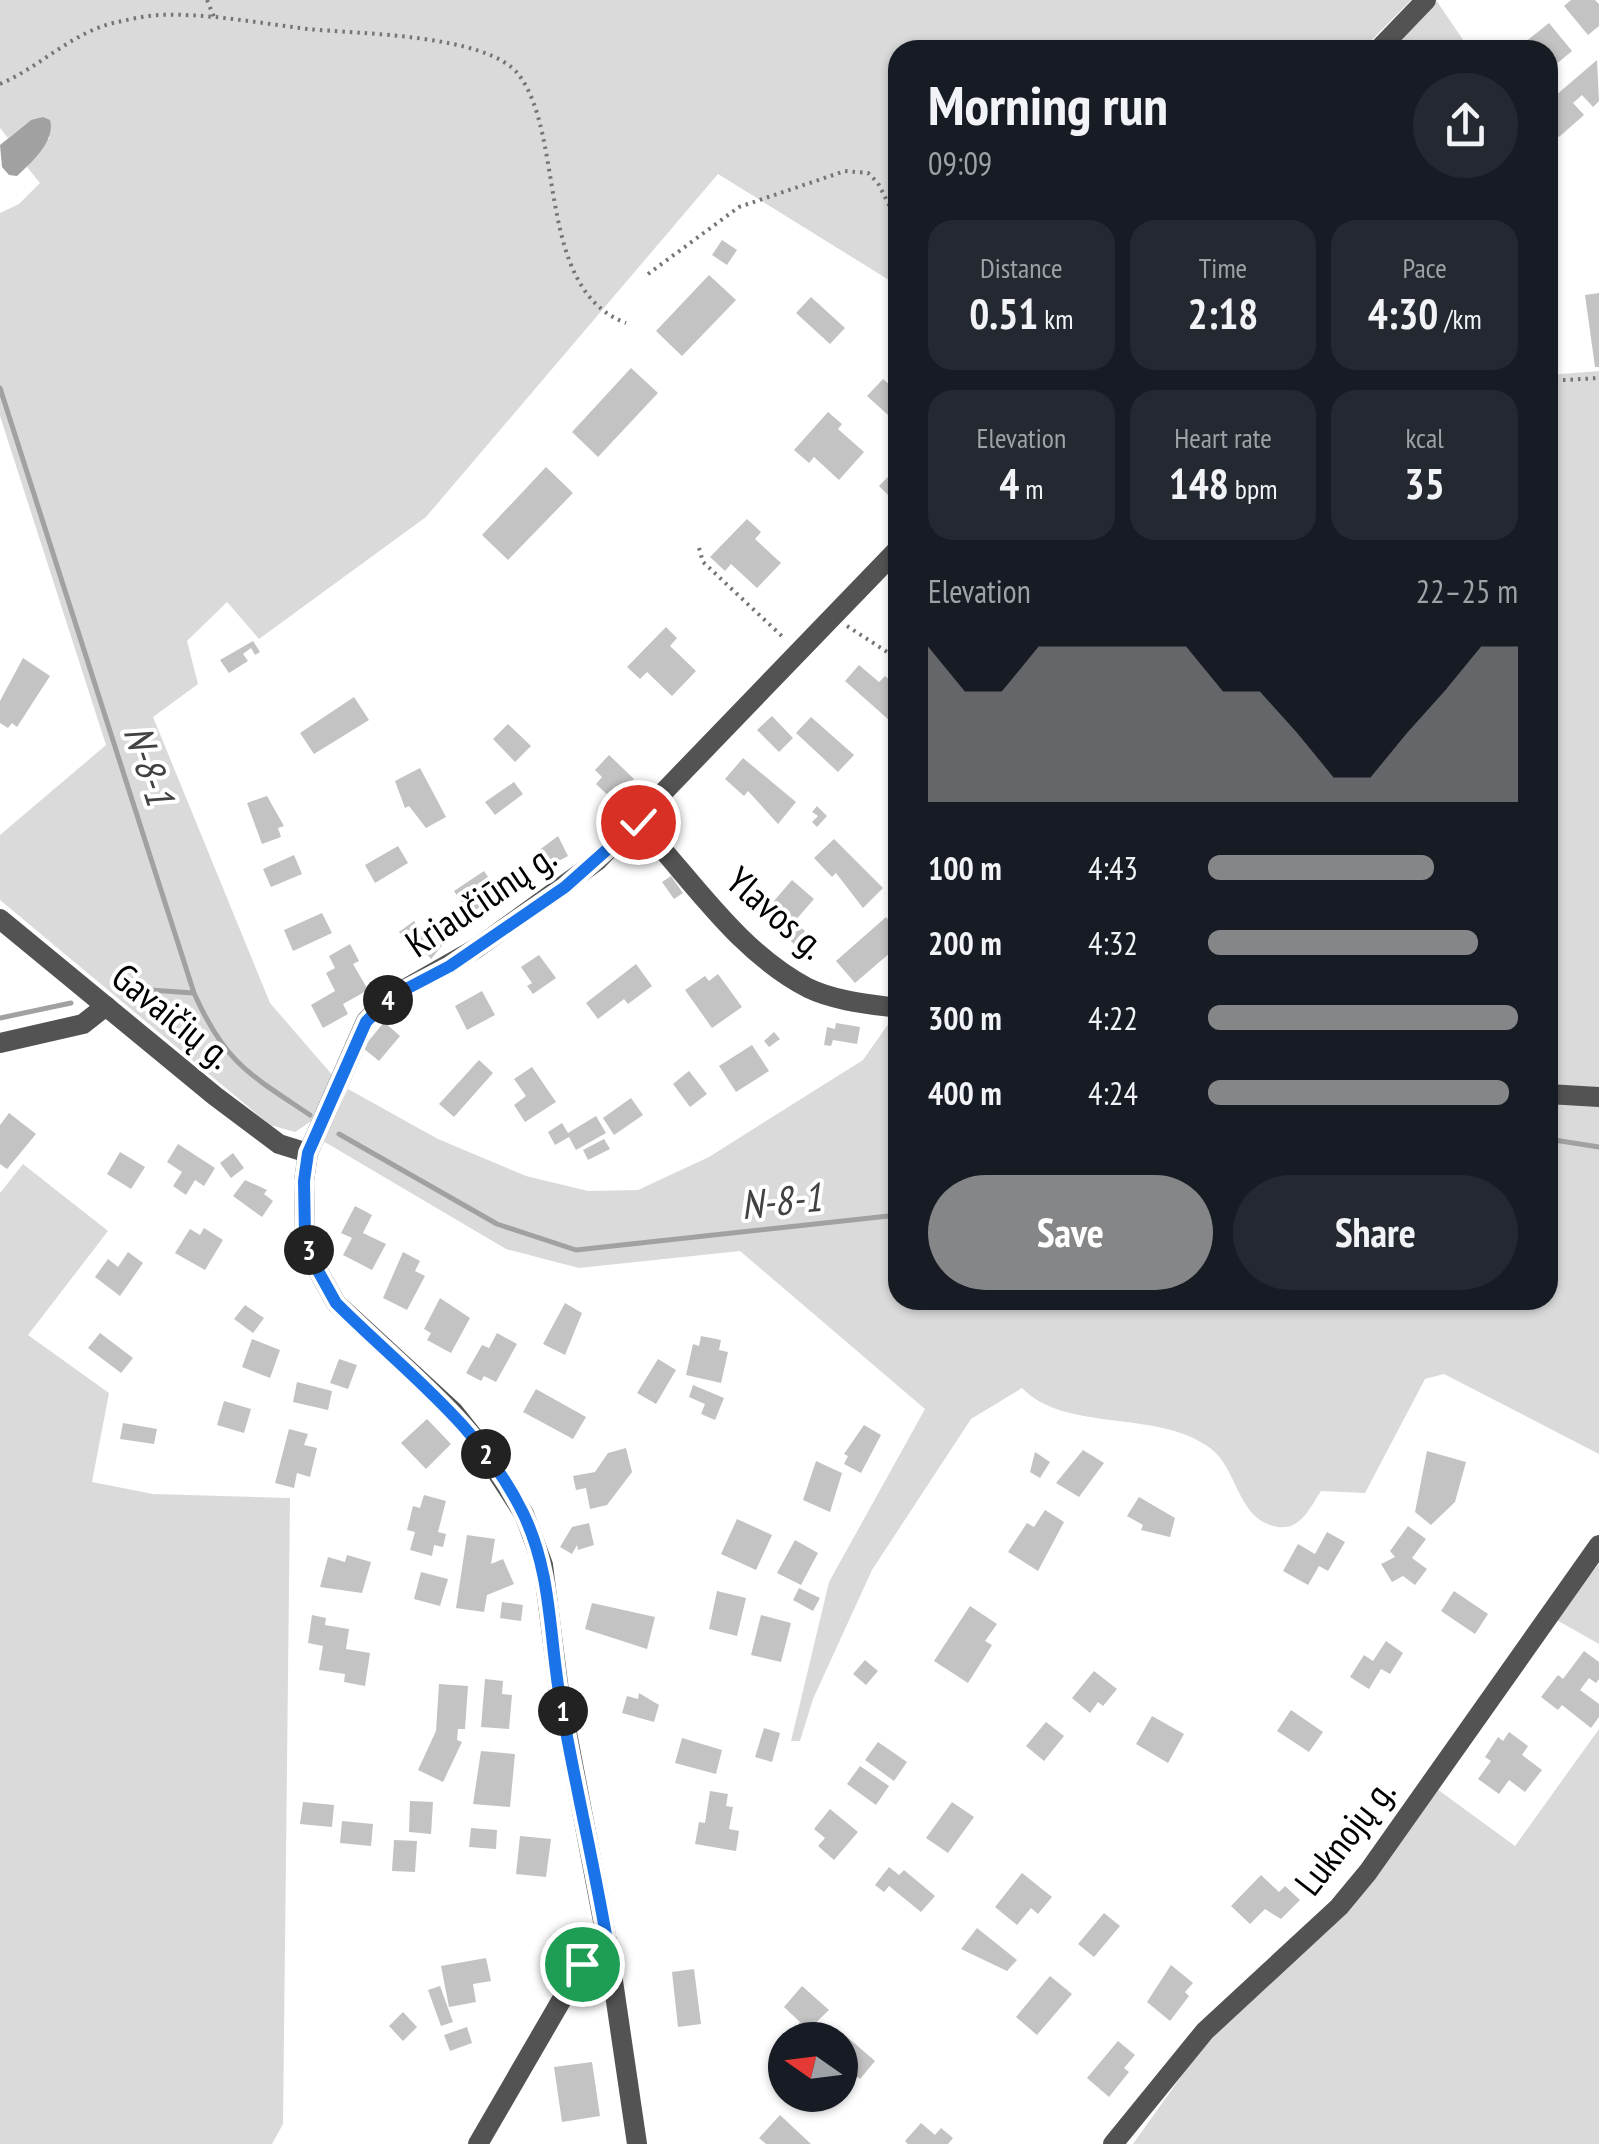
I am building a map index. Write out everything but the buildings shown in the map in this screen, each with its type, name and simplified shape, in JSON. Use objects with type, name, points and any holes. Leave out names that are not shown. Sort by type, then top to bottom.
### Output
[{"type":"street","points":[[1388,40],[1426,0]]},
{"type":"street","name":"Kriaučiūnų g.","points":[[638,2144],[608,1947],[559,1691],[549,1592],[524,1514],[453,1411],[382,1348],[323,1283],[305,1236],[308,1153],[356,1042],[376,1010],[551,897],[638,822],[888,559]]},
{"type":"street","name":"Ylavos g.","points":[[638,822],[712,908],[782,971],[824,994],[888,1006]]},
{"type":"street","name":"Gavaičių g.","points":[[0,919],[279,1144],[308,1153]]},
{"type":"street","points":[[0,1043],[82,1024],[106,1006]]},
{"type":"street","points":[[1558,1095],[1599,1098]]},
{"type":"street","name":"Luknojų g.","points":[[1113,2144],[1206,2031],[1338,1906],[1368,1872],[1599,1545]]},
{"type":"street","points":[[478,2144],[582,1964],[596,1950],[608,1947]]},
{"type":"path","points":[[207,0],[214,17]]},
{"type":"path","points":[[0,84],[78,36],[110,24],[155,15],[416,37],[490,54],[516,70],[533,96],[552,209],[578,276],[612,318],[626,323]]},
{"type":"path","points":[[648,274],[739,207],[832,175],[868,173],[888,204]]},
{"type":"path","points":[[1558,380],[1599,378]]},
{"type":"path","points":[[699,548],[703,562],[800,652]]},
{"type":"path","points":[[835,615],[868,643],[888,654]]},
{"type":"shaded area","points":[[0,0],[1411,0],[1372,40],[888,40],[888,279],[718,174],[426,517],[259,639],[227,602],[187,641],[198,684],[153,717],[270,1003],[334,1077],[313,1120],[295,1132],[270,1125],[0,900],[0,835],[106,745],[0,416],[0,213],[19,204],[40,183],[27,167],[50,137],[31,120],[8,138],[0,128]]},
{"type":"shaded area","points":[[1436,0],[1463,40],[1398,40]]},
{"type":"shaded area","points":[[31,120],[50,120],[51,128],[46,144],[17,176],[9,175],[2,167],[0,145]]},
{"type":"shaded area","points":[[1599,371],[1599,1454],[1444,1374],[1425,1379],[1365,1493],[1321,1491],[1301,1519],[1280,1527],[1250,1511],[1219,1457],[1189,1436],[1165,1428],[1062,1411],[1040,1402],[1022,1388],[971,1419],[872,1570],[813,1699],[800,1741],[791,1741],[829,1582],[925,1409],[740,1251],[579,1268],[506,1249],[323,1141],[348,1089],[438,1139],[526,1176],[588,1191],[638,1190],[709,1157],[863,1060],[888,1024],[888,1310],[1558,1310],[1558,374]]},
{"type":"shaded area","points":[[23,1164],[108,1231],[28,1335],[109,1393],[92,1482],[153,1494],[290,1498],[283,2124],[272,2144],[0,2144],[0,1193]]},
{"type":"shaded area","points":[[1599,1564],[1599,1644],[1553,1618]]},
{"type":"shaded area","points":[[1599,1729],[1599,2144],[1133,2144],[1200,2050],[1437,1789],[1515,1846]]},
{"type":"waterway","name":"N-8-1","points":[[0,388],[194,993],[228,1052],[310,1115]]},
{"type":"waterway","points":[[122,988],[193,993]]},
{"type":"waterway","points":[[0,1018],[71,1003]]},
{"type":"waterway","name":"N-8-1","points":[[339,1134],[497,1224],[576,1250],[888,1216]]},
{"type":"waterway","name":"N-8-1","points":[[1558,1141],[1599,1147]]},
{"type":"route","points":[[582,1964],[596,1950],[608,1947],[559,1691],[543,1566],[524,1514],[476,1440],[453,1411],[336,1303],[323,1283],[305,1236],[304,1181],[308,1153],[356,1042],[376,1010],[389,998],[450,966],[565,887],[638,822]]}]
